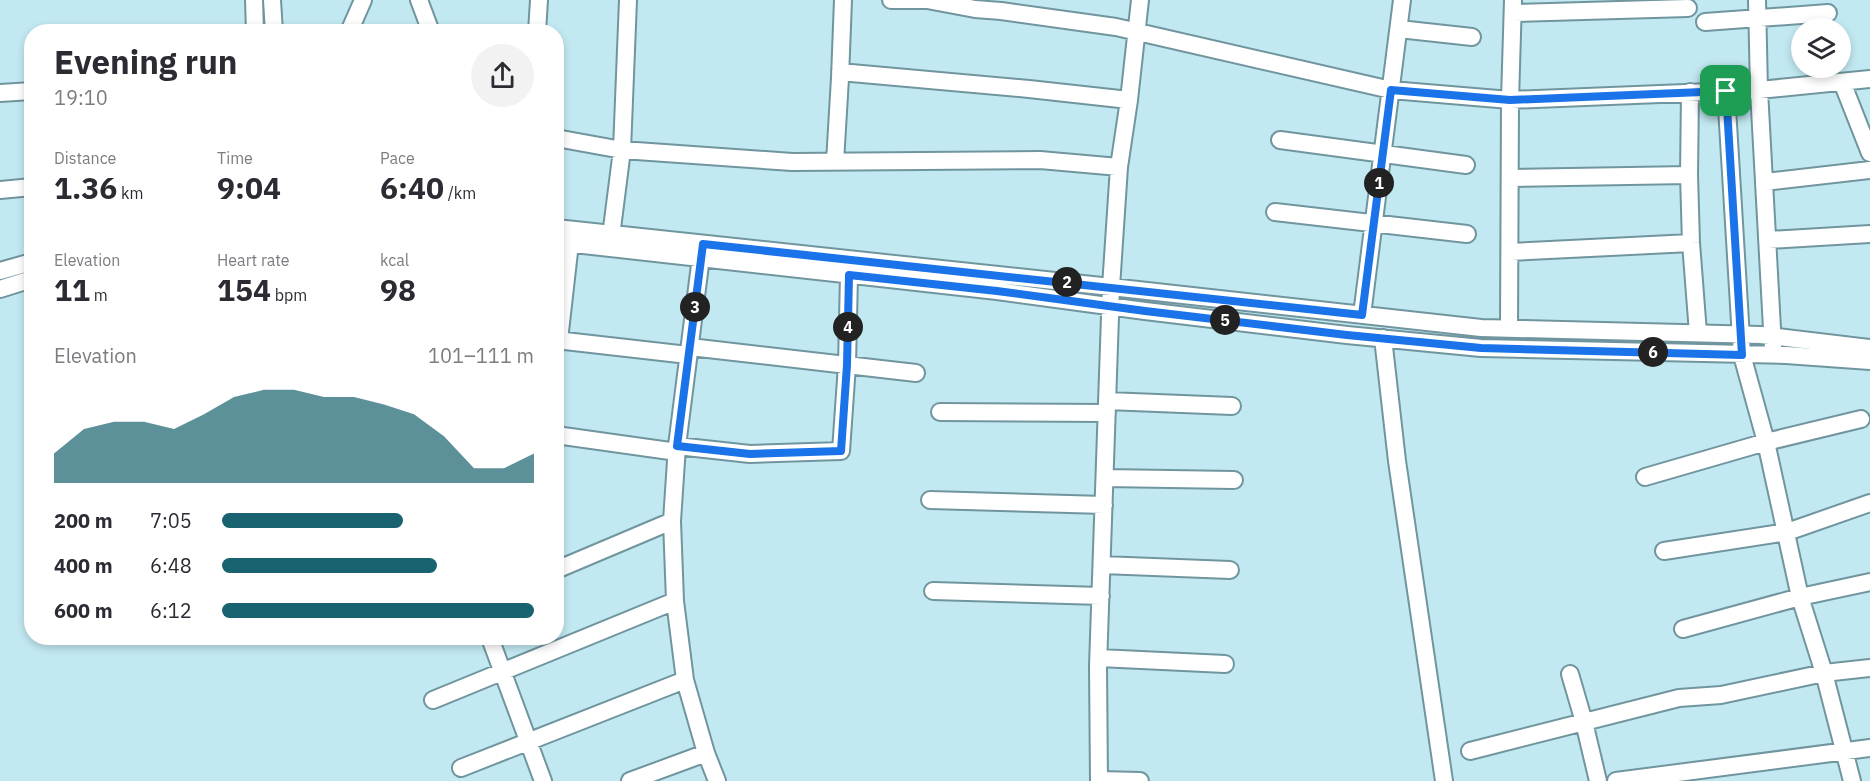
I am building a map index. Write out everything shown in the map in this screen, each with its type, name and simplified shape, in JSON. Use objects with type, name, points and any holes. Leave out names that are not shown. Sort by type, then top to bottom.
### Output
[{"type":"street","points":[[254,0],[255,24]]},
{"type":"street","points":[[272,0],[274,24]]},
{"type":"street","points":[[352,24],[363,0]]},
{"type":"street","points":[[419,0],[427,24]]},
{"type":"street","points":[[538,24],[539,0]]},
{"type":"street","points":[[610,241],[622,150],[628,0]]},
{"type":"street","points":[[835,162],[843,0]]},
{"type":"street","points":[[891,0],[927,0],[975,9],[1116,27],[1391,90],[1510,100],[1760,90],[1870,79]]},
{"type":"street","points":[[1140,0],[1119,167],[1111,287],[1099,658],[1099,780],[1140,781]]},
{"type":"street","points":[[1362,315],[1402,0]]},
{"type":"street","points":[[1757,0],[1773,355]]},
{"type":"street","points":[[1509,329],[1510,100],[1513,7],[1688,8]]},
{"type":"street","points":[[1705,22],[1828,13]]},
{"type":"street","points":[[1399,29],[1472,37]]},
{"type":"street","points":[[840,72],[1029,88],[1129,100]]},
{"type":"street","points":[[1842,82],[1870,153]]},
{"type":"street","points":[[1726,91],[1742,355],[1766,442],[1800,597],[1824,673],[1852,781]]},
{"type":"street","points":[[0,93],[24,92]]},
{"type":"street","points":[[1690,92],[1691,243],[1698,333]]},
{"type":"street","points":[[564,139],[622,150],[792,162],[1040,160],[1119,167]]},
{"type":"street","points":[[1280,141],[1467,165]]},
{"type":"street","points":[[1765,182],[1870,170]]},
{"type":"street","points":[[1510,178],[1689,175]]},
{"type":"street","points":[[0,190],[24,188]]},
{"type":"street","points":[[1275,212],[1467,234]]},
{"type":"street","points":[[564,230],[610,241],[702,251],[1111,287],[1481,328],[1739,334],[1870,348]]},
{"type":"street","points":[[1768,240],[1870,234]]},
{"type":"street","points":[[564,243],[610,241]]},
{"type":"street","points":[[1510,252],[1691,243]]},
{"type":"street","points":[[702,251],[849,275],[1481,348],[1773,355],[1870,361]]},
{"type":"street","points":[[702,251],[677,449],[672,521],[675,601],[685,680],[706,753],[717,781]]},
{"type":"street","points":[[0,271],[24,264]]},
{"type":"street","points":[[564,436],[677,449],[750,454],[841,451],[847,365],[849,275]]},
{"type":"street","points":[[0,290],[24,282]]},
{"type":"street","points":[[1383,338],[1397,461],[1444,781]]},
{"type":"street","points":[[564,341],[916,373]]},
{"type":"street","points":[[940,412],[1232,406]]},
{"type":"street","points":[[1645,477],[1766,442],[1861,420]]},
{"type":"street","points":[[1105,478],[1234,480]]},
{"type":"street","points":[[930,500],[1104,505]]},
{"type":"street","points":[[1664,551],[1787,532],[1870,503]]},
{"type":"street","points":[[564,567],[672,521]]},
{"type":"street","points":[[1102,565],[1230,570]]},
{"type":"street","points":[[1683,629],[1800,597],[1870,582]]},
{"type":"street","points":[[933,591],[1101,596]]},
{"type":"street","points":[[433,700],[675,601]]},
{"type":"street","points":[[493,645],[543,781]]},
{"type":"street","points":[[1099,658],[1225,664]]},
{"type":"street","points":[[1470,751],[1679,698],[1721,695],[1824,673],[1870,668]]},
{"type":"street","points":[[1570,674],[1598,781]]},
{"type":"street","points":[[461,768],[685,680]]},
{"type":"street","points":[[1616,781],[1870,748]]},
{"type":"street","points":[[630,781],[706,753]]},
{"type":"route","points":[[1391,90],[1510,100],[1726,91],[1742,355],[1704,352],[1481,348],[1347,335],[997,291],[849,275],[847,365],[841,451],[750,454],[677,446],[703,244],[1362,315],[1391,90]]}]
